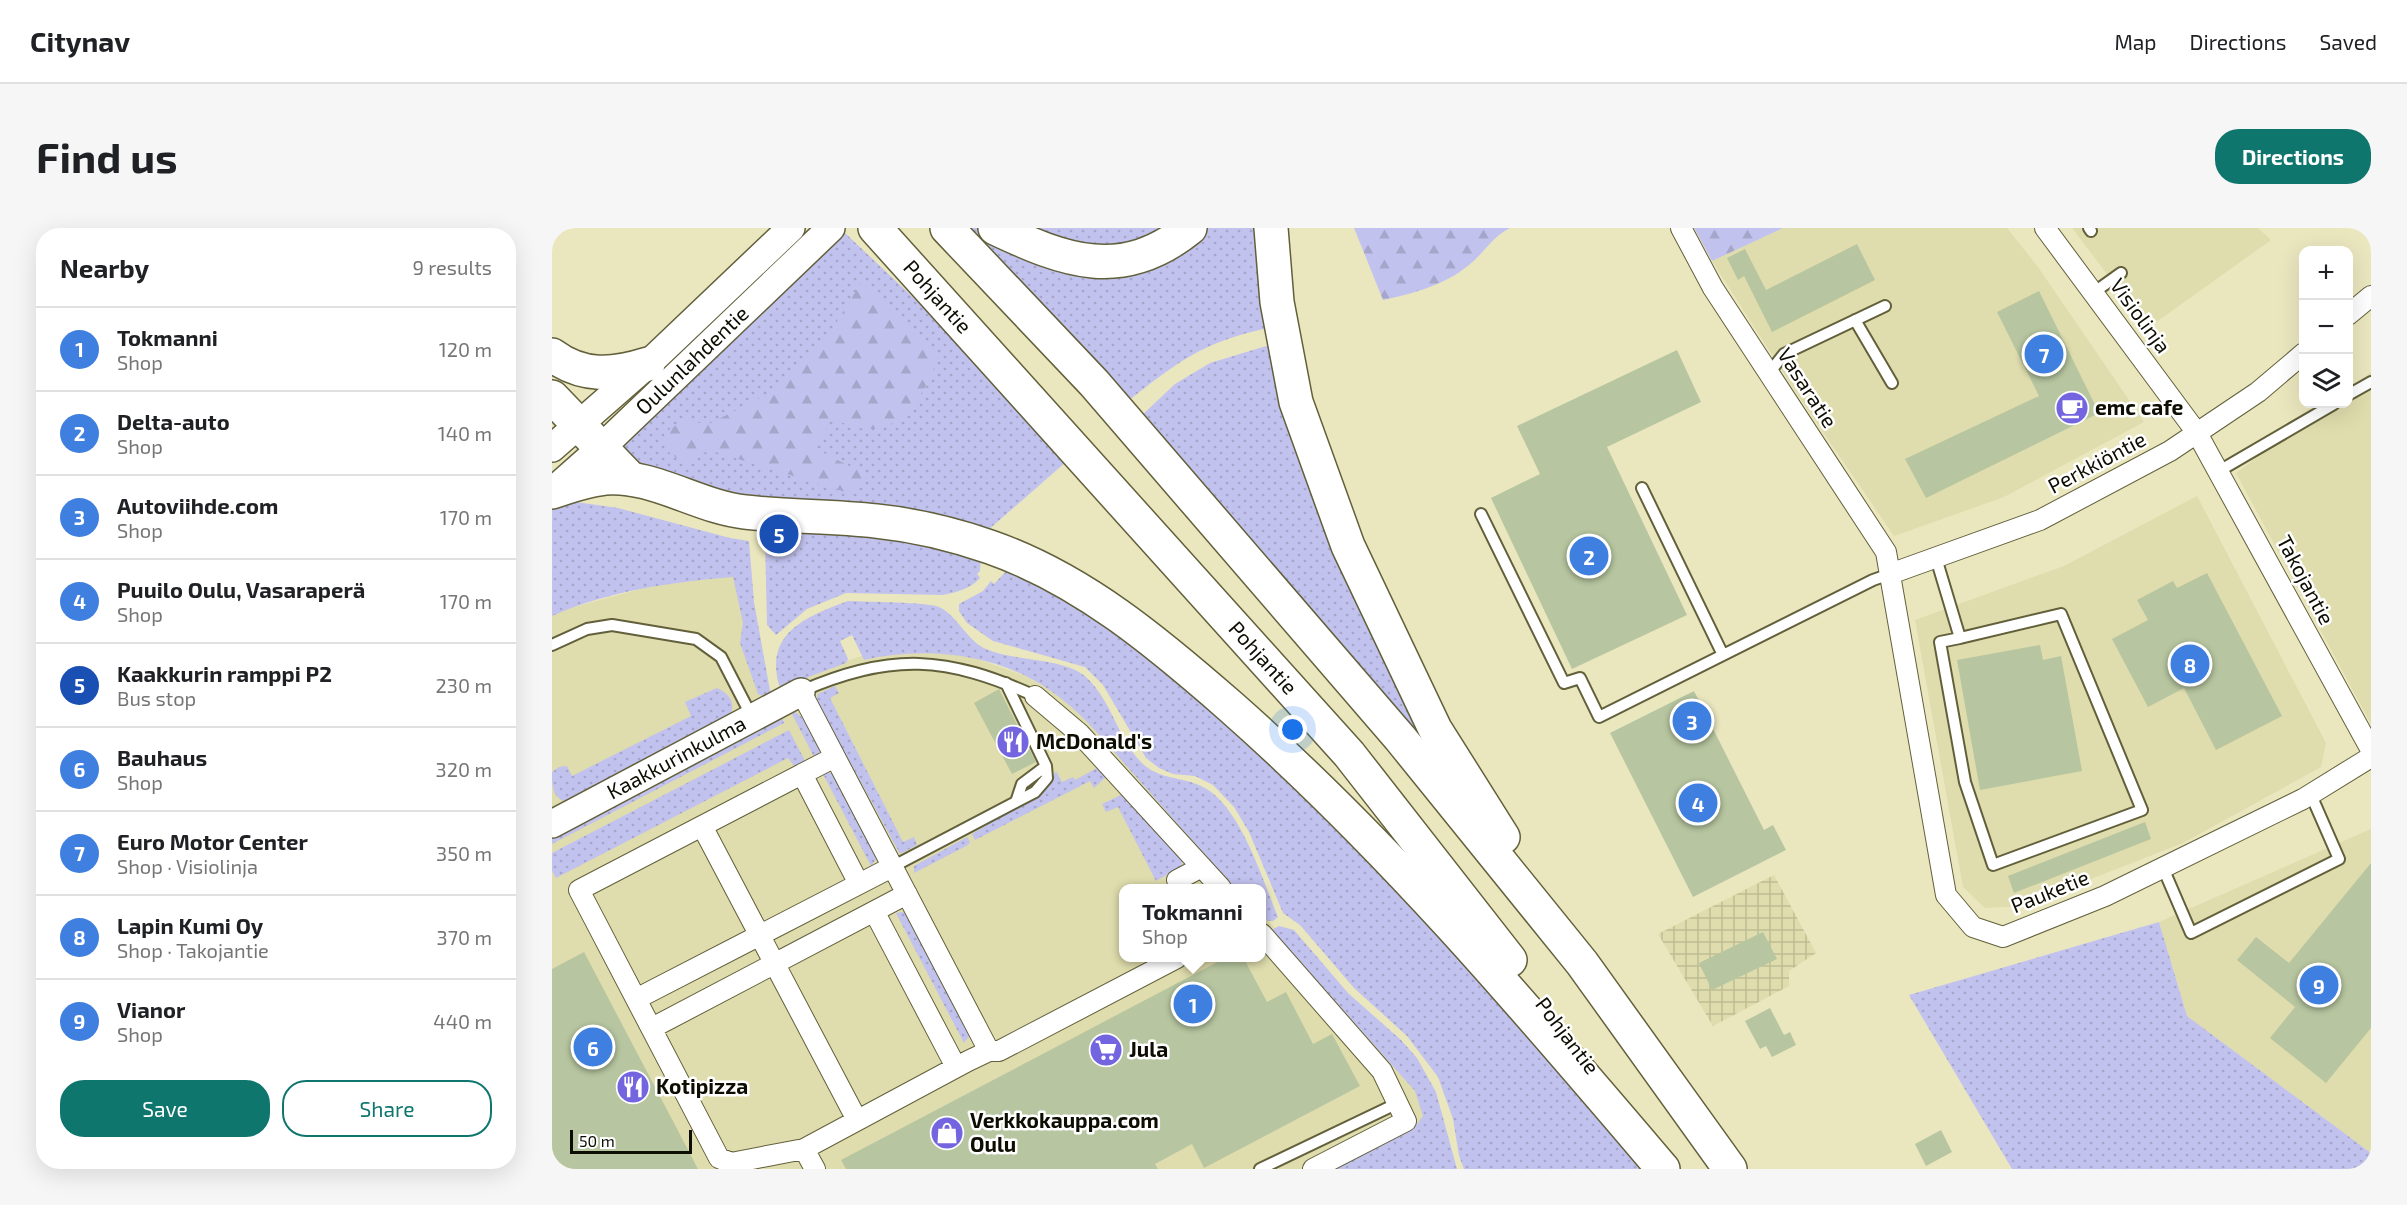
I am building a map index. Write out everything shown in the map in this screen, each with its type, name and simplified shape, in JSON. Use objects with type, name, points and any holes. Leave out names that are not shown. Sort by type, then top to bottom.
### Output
[{"type":"highway","points":[[856,228],[928,288]]},
{"type":"highway","name":"Pohjantie","points":[[875,228],[1349,754],[1501,947],[1664,1169]]},
{"type":"highway","points":[[947,228],[1094,383],[1240,549],[1400,738],[1581,963],[1730,1169]]},
{"type":"highway","points":[[995,228],[1050,251],[1087,262],[1110,263],[1167,246],[1190,228]]},
{"type":"highway","points":[[1271,228],[1277,302],[1296,402],[1347,546],[1435,729],[1581,963]]},
{"type":"highway","points":[[552,355],[566,365],[587,372],[607,374],[648,364]]},
{"type":"highway","points":[[552,397],[631,479]]},
{"type":"highway","points":[[552,492],[584,482],[608,478],[631,479],[707,505],[732,511],[874,520],[959,537],[1020,558],[1090,596],[1178,660],[1301,770],[1478,952],[1664,1169]]},
{"type":"main road","name":"Oulunlahdentie","points":[[552,492],[590,438],[648,364],[791,228]]},
{"type":"main road","name":"Oulunlahdentie","points":[[552,448],[590,438],[786,273],[831,228]]},
{"type":"main road","name":"Kaakkurinkulma","points":[[553,821],[801,692]]},
{"type":"street","name":"Vasaratie","points":[[1681,228],[1713,288],[1886,552],[1890,574]]},
{"type":"street","name":"Visiolinja","points":[[2045,228],[2197,433]]},
{"type":"street","points":[[2353,312],[2371,296]]},
{"type":"street","name":"Perkkiöntie","points":[[1890,574],[2040,520],[2170,452],[2258,392],[2303,354]]},
{"type":"street","name":"Takojantie","points":[[2197,433],[2371,750]]},
{"type":"street","name":"Pauketie","points":[[1890,574],[1947,895],[1973,927],[2003,937],[2105,896],[2311,795],[2371,757]]},
{"type":"street","points":[[801,692],[989,1051]]},
{"type":"street","points":[[1035,696],[1080,734],[1217,884]]},
{"type":"street","points":[[835,757],[579,890],[719,1158],[731,1166],[774,1163],[956,1067],[989,1051],[999,1051],[1168,962]]},
{"type":"street","points":[[802,774],[859,884]]},
{"type":"street","points":[[702,826],[857,1120]]},
{"type":"street","points":[[636,999],[892,867]]},
{"type":"street","points":[[1179,884],[1177,880],[1202,867]]},
{"type":"street","points":[[652,1028],[775,966],[907,894]]},
{"type":"street","points":[[875,913],[956,1067]]},
{"type":"street","points":[[1266,939],[1382,1071],[1406,1120],[1313,1169]]},
{"type":"street","points":[[804,1149],[815,1169]]},
{"type":"lane","points":[[2093,293],[2121,273]]},
{"type":"lane","points":[[1769,373],[1784,354],[1885,306]]},
{"type":"lane","points":[[1855,320],[1892,383]]},
{"type":"lane","points":[[2353,393],[2371,382]]},
{"type":"lane","points":[[2219,471],[2327,408]]},
{"type":"lane","points":[[1642,488],[1723,655]]},
{"type":"lane","points":[[1481,514],[1564,682],[1580,678],[1599,717],[1873,580],[1890,574]]},
{"type":"lane","points":[[1936,558],[1960,638]]},
{"type":"lane","points":[[2061,614],[2142,810],[1993,865],[1965,782],[1940,642],[1960,638],[2061,614]]},
{"type":"lane","points":[[552,645],[587,629],[612,625],[696,639],[721,657],[752,717]]},
{"type":"lane","points":[[801,692],[840,675],[883,664],[927,664],[974,672],[1035,696]]},
{"type":"lane","points":[[892,867],[1016,802],[1041,787],[1047,778],[1046,766],[1004,682]]},
{"type":"lane","points":[[1016,802],[1022,784],[1046,766]]},
{"type":"lane","points":[[2163,868],[2191,933],[2339,859],[2311,795]]},
{"type":"lane","points":[[1260,1169],[1398,1103]]},
{"type":"shaded area","points":[[1783,228],[2007,228],[2038,267],[2144,422],[2004,497],[1894,536],[1797,394],[1712,261]]},
{"type":"shaded area","points":[[2072,228],[2258,228],[2271,240],[2148,328]]},
{"type":"shaded area","points":[[2371,372],[2371,724],[2236,473],[2324,408],[2353,408],[2353,386]]},
{"type":"shaded area","points":[[2197,496],[2326,743],[2321,767],[2183,843],[2022,906],[1985,908],[1963,887],[1915,620],[2064,566]]},
{"type":"shaded area","points":[[738,572],[766,695],[810,673],[862,656],[894,651],[953,654],[975,658],[1025,676],[1047,688],[1081,713],[1235,884],[1119,884],[1119,962],[1266,962],[1266,918],[1423,1094],[1429,1133],[1360,1169],[552,1169],[552,613],[681,578]]},
{"type":"shaded area","points":[[2371,829],[2371,1153],[2187,1016],[2159,922]]},
{"type":"shaded area","points":[[1774,875],[1816,953],[1789,971],[1789,986],[1713,1026],[1658,934]]},
{"type":"green space","points":[[962,228],[977,228],[996,240],[1071,267],[1204,228],[1260,228],[1268,328],[1226,340],[1193,355],[1128,401]]},
{"type":"green space","points":[[1023,228],[1168,228],[1125,245],[1088,247]]},
{"type":"green space","points":[[1354,228],[1510,228],[1498,236],[1469,265],[1450,278],[1417,292],[1383,300]]},
{"type":"green space","points":[[1694,228],[1783,228],[1712,261]]},
{"type":"green space","points":[[844,232],[918,302],[1067,461],[987,531],[786,505],[667,481],[618,450]]},
{"type":"green space","points":[[863,280],[939,354],[929,380],[914,404],[893,423],[881,428],[867,429],[831,419],[816,449],[865,474],[852,494],[709,450],[685,464],[667,451],[664,433],[683,421],[709,424],[779,388],[822,345]]},
{"type":"green space","points":[[1273,344],[1455,786],[1141,416],[1175,384],[1210,363]]},
{"type":"green space","points":[[562,500],[618,508],[749,541],[754,602],[771,696],[766,698],[758,694],[740,643],[743,623],[733,577],[641,589],[595,600],[552,616],[552,508]]},
{"type":"green space","points":[[835,527],[981,553],[980,571],[977,574],[980,578],[968,587],[943,595],[846,593],[807,609],[776,635],[767,625],[765,538],[792,540],[797,530]]},
{"type":"green space","points":[[1012,565],[1085,601],[1373,851],[1642,1169],[1464,1169],[1459,1156],[1453,1119],[1438,1077],[1407,1036],[1354,988],[1300,925],[1283,913],[1249,832],[1234,807],[1213,785],[1195,776],[1173,774],[1159,768],[1146,758],[1103,685],[1085,667],[993,641],[967,623],[959,611],[959,604],[983,591],[991,581],[994,584]]},
{"type":"green space","points":[[848,601],[932,605],[946,611],[973,640],[986,649],[1065,666],[1086,677],[1102,696],[1125,741],[1140,761],[1155,772],[1197,784],[1218,798],[1240,828],[1265,884],[1231,884],[1073,708],[1048,689],[1005,667],[982,660],[935,654],[887,656],[864,660],[852,635],[840,641],[848,659],[846,663],[811,676],[781,691],[776,672],[777,656],[782,642],[790,631],[816,614]]},
{"type":"green space","points":[[835,686],[839,693],[830,698],[903,842],[914,837],[917,845],[900,854],[816,700],[818,694]]},
{"type":"green space","points":[[717,688],[731,699],[730,716],[567,802],[558,798],[553,787],[552,772],[559,767],[567,766],[572,776],[691,716],[685,702]]},
{"type":"green space","points":[[790,710],[801,716],[815,737],[821,749],[815,759]]},
{"type":"green space","points":[[781,714],[784,723],[552,844],[552,835]]},
{"type":"green space","points":[[789,730],[806,763],[795,767],[788,758],[556,878],[552,871],[552,853]]},
{"type":"green space","points":[[1099,767],[1108,775],[1094,788],[1090,781],[975,840],[972,834],[1044,791],[1056,771],[1062,782],[1073,777],[1075,780]]},
{"type":"green space","points":[[827,772],[834,774],[877,858],[871,866],[823,774]]},
{"type":"green space","points":[[1121,795],[1182,859],[1182,866],[1156,881],[1118,807],[1106,812],[1102,804]]},
{"type":"green space","points":[[967,837],[970,842],[968,845],[914,873],[914,866]]},
{"type":"green space","points":[[1266,886],[1278,917],[1273,921],[1266,920]]},
{"type":"green space","points":[[896,913],[907,913],[970,1035],[964,1043]]},
{"type":"green space","points":[[2159,922],[2187,1016],[2371,1153],[2371,1169],[2012,1169],[1909,995]]},
{"type":"green space","points":[[1279,926],[1294,930],[1348,993],[1401,1040],[1417,1058],[1436,1092],[1457,1169],[1331,1169],[1417,1124],[1423,1116],[1415,1091],[1272,930]]},
{"type":"building","points":[[1857,244],[1875,280],[1772,332],[1744,276],[1738,280],[1727,258],[1745,249],[1766,290]]},
{"type":"building","points":[[2039,291],[2099,413],[1926,498],[1905,459],[2039,396],[1997,312]]},
{"type":"building","points":[[1677,350],[1701,402],[1607,447],[1687,615],[1572,669],[1491,498],[1540,474],[1517,426]]},
{"type":"building","points":[[2207,573],[2282,716],[2216,750],[2184,688],[2148,707],[2112,639],[2148,620],[2137,600],[2173,581],[2177,588]]},
{"type":"building","points":[[2040,645],[2043,660],[2061,656],[2082,771],[1980,790],[1957,660]]},
{"type":"building","name":"McDonald's","points":[[999,689],[1036,762],[1012,774],[974,703]]},
{"type":"building","points":[[1694,691],[1764,830],[1773,825],[1786,850],[1693,897],[1610,733]]},
{"type":"building","points":[[2145,822],[2151,839],[2014,893],[2008,876]]},
{"type":"building","points":[[2371,863],[2371,1028],[2326,1083],[2270,1038],[2295,1007],[2237,960],[2256,937],[2289,963]]},
{"type":"building","points":[[1763,932],[1777,959],[1712,990],[1699,963]]},
{"type":"building","points":[[584,952],[698,1169],[552,1169],[552,969]]},
{"type":"building","points":[[1217,962],[1246,962],[1267,1002],[1286,992],[1313,1044],[1332,1034],[1360,1086],[1204,1168],[1192,1144],[1155,1164],[1158,1169],[846,1169],[841,1160]]},
{"type":"building","points":[[1770,1008],[1784,1035],[1790,1032],[1796,1045],[1772,1057],[1766,1046],[1760,1049],[1745,1021]]},
{"type":"building","points":[[1941,1130],[1952,1152],[1926,1166],[1915,1144]]},
{"type":"place","name":"Euro Motor Center","points":[[2044,354]]},
{"type":"place","name":"emc cafe","points":[[2072,408]]},
{"type":"place","name":"Kaakkurin ramppi P2","points":[[779,534]]},
{"type":"place","name":"Delta-auto","points":[[1589,556]]},
{"type":"place","name":"Lapin Kumi Oy","points":[[2190,664]]},
{"type":"place","name":"Autoviihde.com","points":[[1692,721]]},
{"type":"place","name":"McDonald's","points":[[1013,742]]},
{"type":"place","name":"Puuilo Oulu, Vasaraperä","points":[[1698,803]]},
{"type":"place","name":"Vianor","points":[[2319,985]]},
{"type":"place","name":"Tokmanni","points":[[1193,1004]]},
{"type":"place","name":"Bauhaus","points":[[593,1047]]},
{"type":"place","name":"Jula","points":[[1106,1050]]},
{"type":"place","name":"Kotipizza","points":[[633,1087]]},
{"type":"place","name":"Verkkokauppa.com Oulu","points":[[947,1133]]}]
